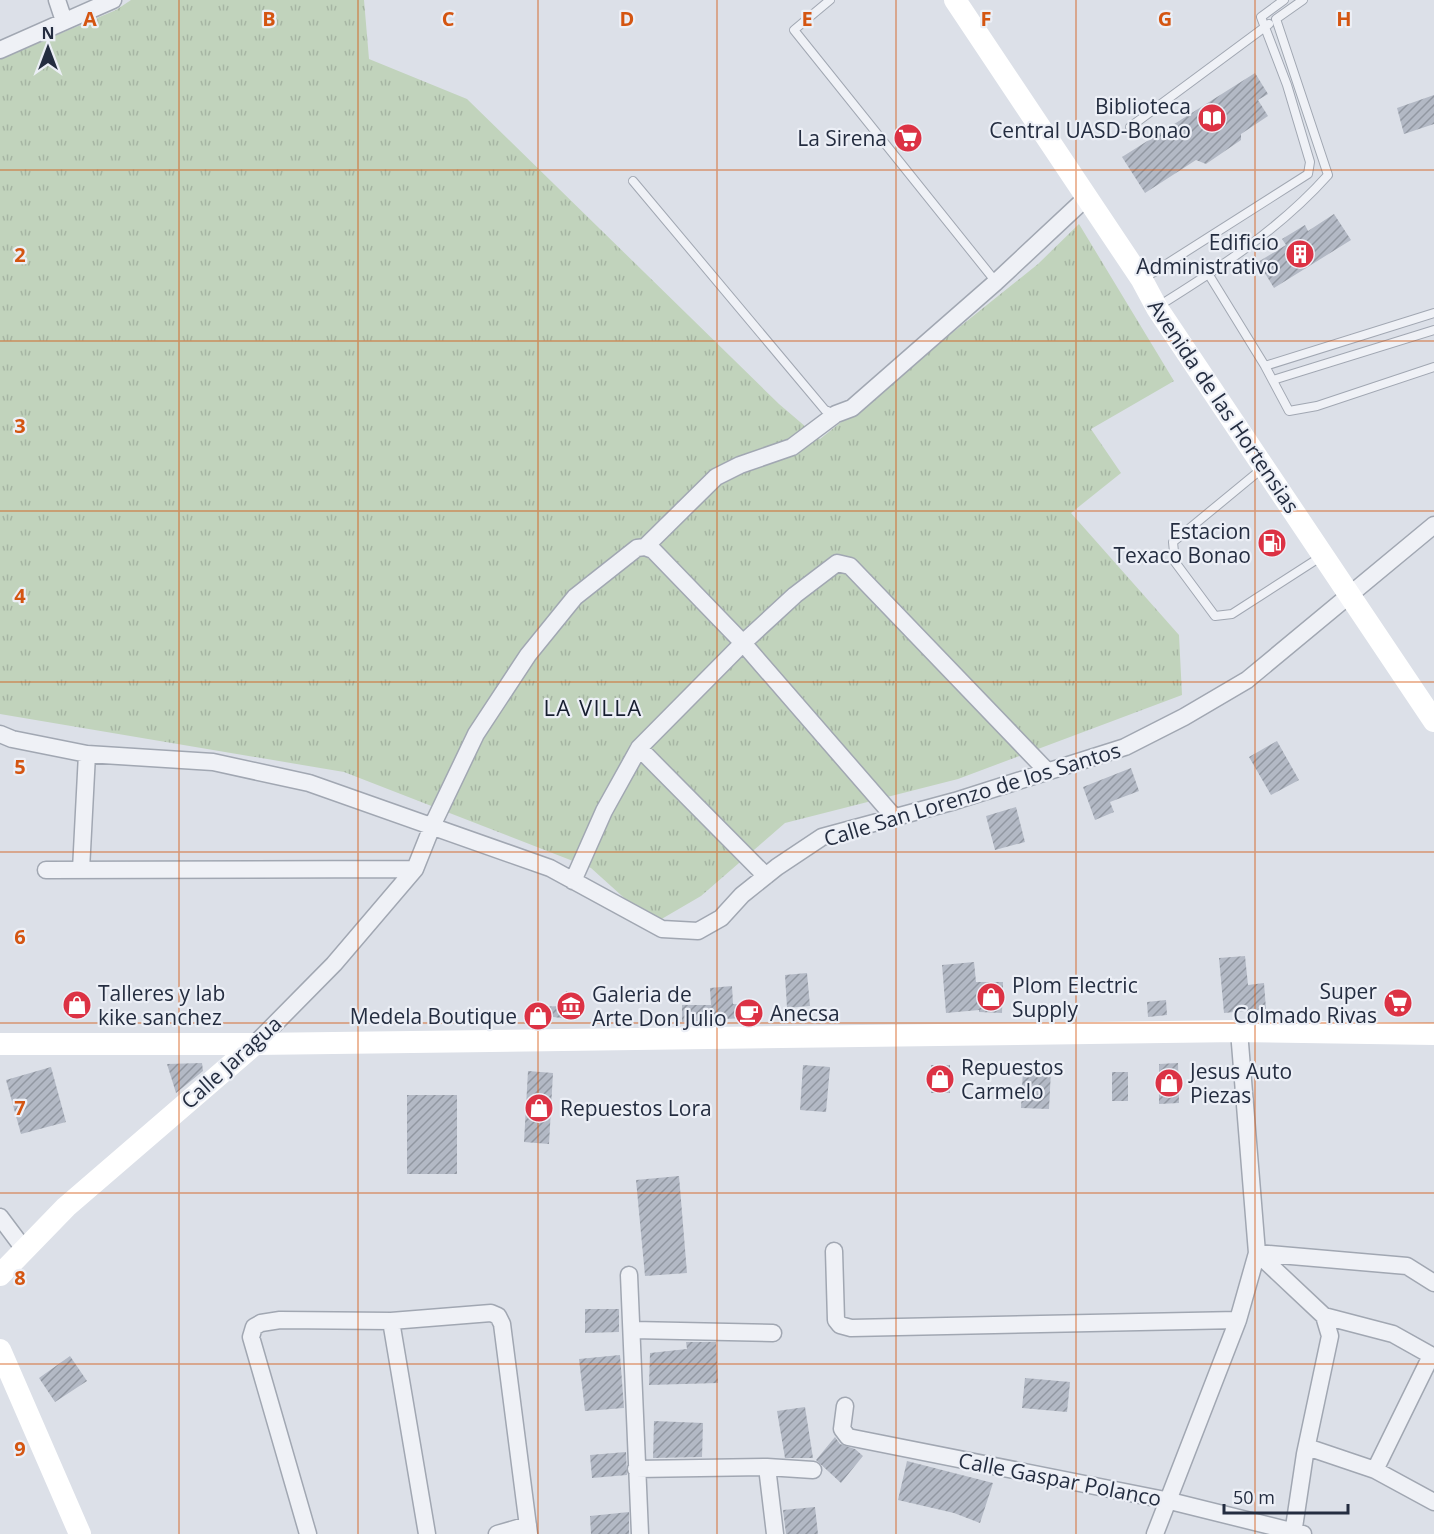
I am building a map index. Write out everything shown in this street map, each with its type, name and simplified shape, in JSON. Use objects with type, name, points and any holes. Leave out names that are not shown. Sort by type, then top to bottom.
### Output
[{"type":"main road","name":"Avenida de las Hortensias","points":[[955,0],[1142,280],[1157,308],[1434,721]]},
{"type":"main road","points":[[0,1044],[255,1044],[1239,1031],[1434,1034]]},
{"type":"main road","name":"Calle Jaragua","points":[[0,1275],[66,1207],[255,1044]]},
{"type":"main road","points":[[0,1350],[80,1534]]},
{"type":"street","points":[[57,0],[64,21]]},
{"type":"street","points":[[0,51],[113,0]]},
{"type":"street","name":"Calle Jaragua","points":[[255,1044],[334,964],[415,869],[432,824],[476,734],[528,655],[575,597],[637,548],[645,547],[716,477],[740,465],[792,447],[836,414],[852,408],[996,282],[1087,197]]},
{"type":"street","name":"Calle San Lorenzo de los Santos","points":[[6,737],[87,754],[213,762],[309,783],[432,824],[550,868],[662,929],[698,931],[721,918],[742,895],[822,837],[895,818],[1125,747],[1193,711],[1247,680],[1434,525]]},
{"type":"street","points":[[645,547],[653,550],[743,643],[895,818]]},
{"type":"street","points":[[573,881],[604,811],[639,748],[743,643],[831,566],[844,563],[1047,771]]},
{"type":"street","points":[[0,752],[6,737]]},
{"type":"street","points":[[639,748],[766,876]]},
{"type":"street","points":[[81,870],[87,754]]},
{"type":"street","points":[[46,870],[415,869]]},
{"type":"street","points":[[1155,1534],[1238,1320],[1257,1253],[1239,1031]]},
{"type":"street","points":[[0,1217],[24,1249]]},
{"type":"street","points":[[834,1251],[836,1320],[840,1325],[851,1328],[1238,1320]]},
{"type":"street","points":[[1257,1253],[1407,1266],[1434,1283]]},
{"type":"street","points":[[1257,1253],[1324,1316],[1393,1334],[1433,1356],[1375,1470]]},
{"type":"street","points":[[629,1275],[640,1534]]},
{"type":"street","points":[[308,1534],[251,1337],[254,1327],[261,1323],[280,1320],[391,1321],[491,1313],[498,1316],[502,1324],[528,1529],[497,1534]]},
{"type":"street","points":[[1293,1534],[1307,1447],[1330,1336],[1324,1316]]},
{"type":"street","points":[[391,1321],[427,1534]]},
{"type":"street","points":[[633,1330],[772,1333]]},
{"type":"street","name":"Calle Gaspar Polanco","points":[[845,1406],[842,1429],[848,1437],[1170,1500],[1293,1534],[1303,1534]]},
{"type":"street","points":[[1307,1447],[1375,1470],[1434,1502]]},
{"type":"street","points":[[636,1469],[767,1467],[813,1470]]},
{"type":"street","points":[[767,1467],[775,1534]]},
{"type":"lane","points":[[830,0],[794,30],[996,282]]},
{"type":"lane","points":[[1142,280],[1308,174],[1310,162],[1287,85],[1262,17],[1284,0]]},
{"type":"lane","points":[[1130,127],[1303,0]]},
{"type":"lane","points":[[1157,308],[1209,275],[1299,208],[1328,175],[1276,20]]},
{"type":"lane","points":[[633,182],[825,410],[836,414]]},
{"type":"lane","points":[[1209,275],[1290,411],[1317,406],[1434,367]]},
{"type":"lane","points":[[1265,366],[1434,313]]},
{"type":"lane","points":[[1273,380],[1434,330]]},
{"type":"lane","points":[[1264,467],[1173,542],[1175,562],[1215,616],[1232,614],[1323,555]]},
{"type":"green space","points":[[131,0],[364,0],[369,59],[467,99],[779,404],[820,439],[1038,264],[1079,224],[1174,381],[1091,429],[1121,473],[1071,513],[1179,635],[1182,695],[958,779],[785,823],[701,896],[653,924],[591,868],[344,772],[0,714],[0,59],[116,10]]},
{"type":"building","points":[[1255,73],[1268,94],[1258,100],[1268,116],[1241,134],[1241,140],[1206,164],[1196,160],[1145,193],[1122,157]]},
{"type":"building","points":[[1434,95],[1434,124],[1404,134],[1397,108]]},
{"type":"building","name":"Edificio Administrativo","points":[[1334,214],[1351,240],[1274,288],[1258,262],[1286,245],[1282,239],[1305,225],[1308,231]]},
{"type":"building","points":[[1277,741],[1299,780],[1271,795],[1249,757]]},
{"type":"building","points":[[1131,768],[1139,791],[1110,802],[1114,812],[1095,820],[1083,787]]},
{"type":"building","points":[[1016,807],[1025,842],[995,850],[986,816]]},
{"type":"building","points":[[1245,956],[1248,985],[1264,983],[1266,1009],[1224,1013],[1219,958]]},
{"type":"building","points":[[974,962],[976,982],[1003,982],[1002,1013],[979,1012],[979,1010],[946,1013],[942,965]]},
{"type":"building","points":[[807,973],[810,1006],[787,1008],[785,975]]},
{"type":"building","points":[[732,986],[733,1004],[757,1005],[757,1021],[742,1021],[742,1018],[682,1022],[682,1005],[711,1005],[710,988]]},
{"type":"building","points":[[566,991],[579,993],[576,1020],[531,1014],[531,1007],[564,1006]]},
{"type":"building","name":"Super Colmado Rivas","points":[[1407,996],[1408,1008],[1390,1011],[1388,998]]},
{"type":"building","points":[[1166,1000],[1167,1015],[1148,1017],[1147,1002]]},
{"type":"building","points":[[202,1063],[203,1071],[176,1093],[167,1064]]},
{"type":"building","name":"Jesus Auto Piezas","points":[[1178,1063],[1179,1103],[1159,1104],[1159,1064]]},
{"type":"building","points":[[803,1065],[830,1067],[826,1112],[800,1110]]},
{"type":"building","name":"Repuestos Carmelo","points":[[931,1065],[950,1065],[950,1093],[931,1093]]},
{"type":"building","points":[[51,1067],[66,1122],[21,1134],[6,1080]]},
{"type":"building","points":[[1023,1069],[1051,1070],[1049,1109],[1021,1108]]},
{"type":"building","name":"Repuestos Lora","points":[[528,1071],[553,1073],[549,1144],[524,1142]]},
{"type":"building","points":[[1112,1072],[1128,1072],[1128,1101],[1112,1101]]},
{"type":"building","points":[[407,1095],[457,1095],[457,1174],[407,1174]]},
{"type":"building","points":[[679,1176],[687,1273],[645,1276],[636,1180]]},
{"type":"building","points":[[585,1309],[619,1309],[619,1332],[585,1333]]},
{"type":"building","points":[[686,1342],[716,1342],[718,1383],[649,1385],[650,1353],[687,1349]]},
{"type":"building","points":[[620,1355],[624,1408],[585,1411],[579,1359]]},
{"type":"building","points":[[70,1356],[87,1381],[55,1402],[39,1378]]},
{"type":"building","points":[[1025,1378],[1070,1382],[1067,1412],[1022,1408]]},
{"type":"building","points":[[805,1407],[813,1458],[785,1458],[777,1411]]},
{"type":"building","points":[[654,1421],[703,1423],[702,1457],[653,1458]]},
{"type":"building","points":[[835,1437],[840,1444],[855,1449],[863,1456],[841,1483],[816,1460]]},
{"type":"building","points":[[626,1452],[627,1475],[592,1478],[590,1455]]},
{"type":"building","points":[[907,1461],[993,1483],[980,1523],[954,1513],[898,1500]]},
{"type":"building","points":[[815,1507],[818,1534],[786,1534],[783,1510]]},
{"type":"building","points":[[629,1512],[629,1534],[591,1534],[590,1516]]},
{"type":"place","name":"Biblioteca Central UASD-Bonao","points":[[1212,118]]},
{"type":"place","name":"La Sirena","points":[[908,138]]},
{"type":"place","name":"Edificio Administrativo","points":[[1300,254]]},
{"type":"place","name":"Estacion Texaco Bonao","points":[[1272,543]]},
{"type":"place","name":"Plom Electric Supply","points":[[991,997]]},
{"type":"place","name":"Super Colmado Rivas","points":[[1398,1003]]},
{"type":"place","name":"Talleres y lab kike sanchez","points":[[77,1005]]},
{"type":"place","name":"Galeria de Arte Don Julio","points":[[571,1006]]},
{"type":"place","name":"Anecsa","points":[[749,1013]]},
{"type":"place","name":"Medela Boutique","points":[[538,1016]]},
{"type":"place","name":"Repuestos Carmelo","points":[[940,1079]]},
{"type":"place","name":"Jesus Auto Piezas","points":[[1169,1083]]},
{"type":"place","name":"Repuestos Lora","points":[[539,1108]]},
{"type":"district","name":"LA VILLA","points":[[593,707]]}]
